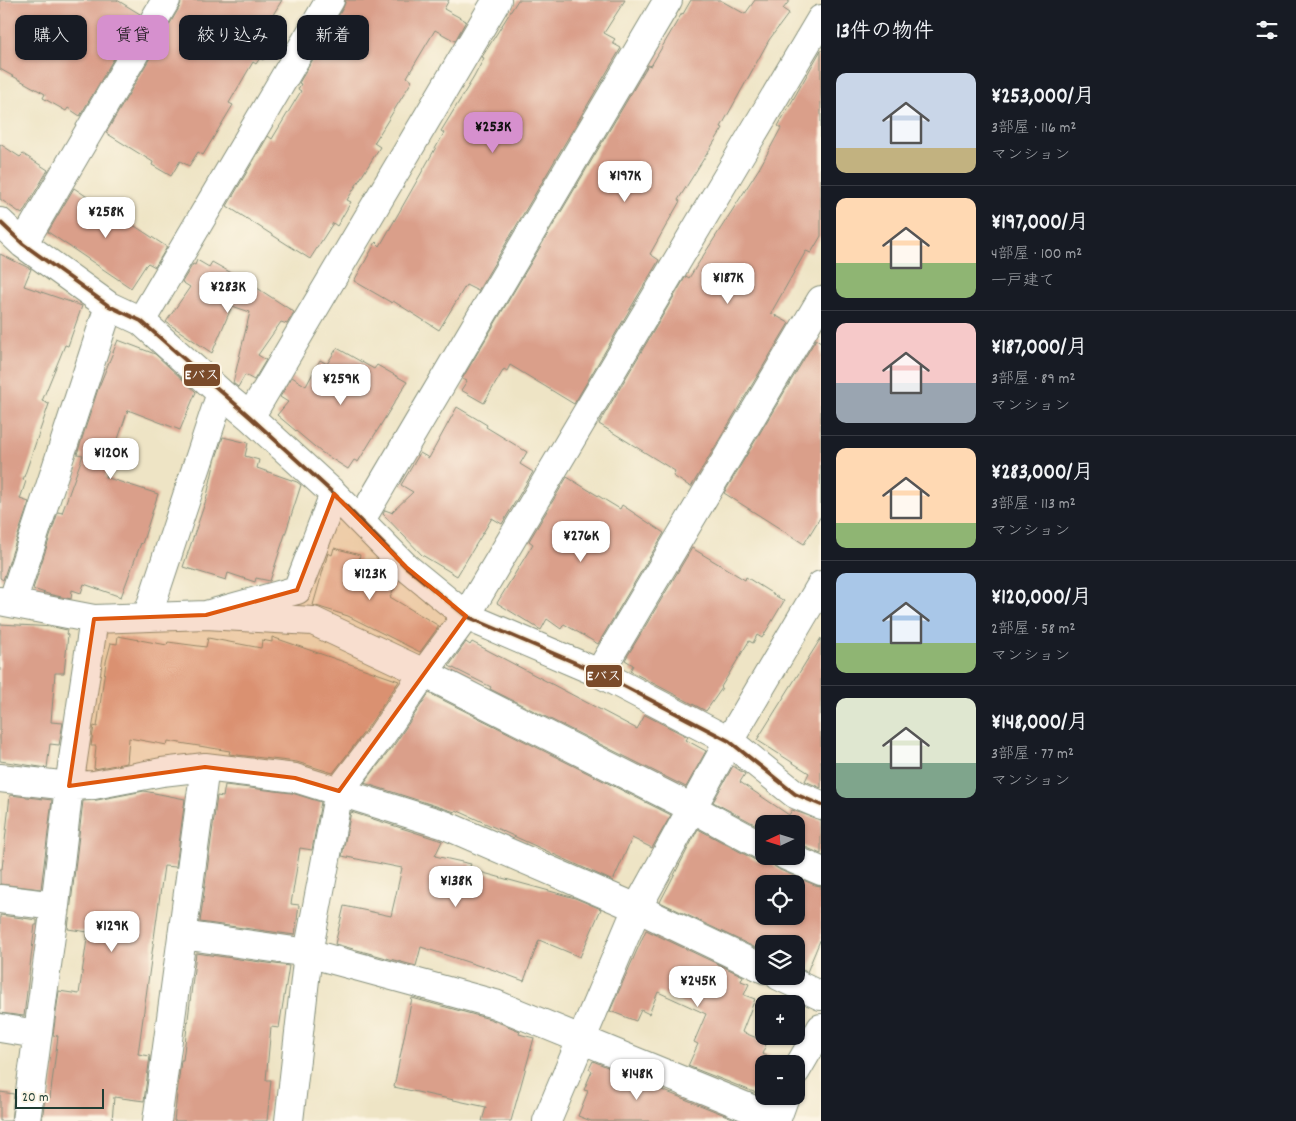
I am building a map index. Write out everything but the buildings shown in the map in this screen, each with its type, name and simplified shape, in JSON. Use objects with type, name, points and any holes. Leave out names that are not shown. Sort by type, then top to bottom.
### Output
[{"type":"street","points":[[22,244],[166,0]]},
{"type":"street","points":[[141,322],[330,0]]},
{"type":"street","points":[[250,417],[497,0]]},
{"type":"street","points":[[362,520],[668,0]]},
{"type":"street","points":[[289,1121],[308,953],[339,791],[381,736],[466,616],[821,19]]},
{"type":"street","points":[[0,222],[22,244],[109,306],[141,322],[250,417],[334,494],[362,520],[406,568],[466,616],[599,673],[730,742],[794,794],[821,805]]},
{"type":"street","points":[[599,673],[821,300]]},
{"type":"street","points":[[109,306],[6,602],[94,619],[206,615],[312,621],[424,673],[692,808],[755,842]]},
{"type":"street","points":[[147,616],[221,393]]},
{"type":"street","points":[[206,615],[297,590],[334,494]]},
{"type":"street","points":[[547,1121],[637,908],[692,808],[821,585]]},
{"type":"street","points":[[26,1121],[69,786],[94,619]]},
{"type":"street","points":[[157,1121],[205,767]]},
{"type":"street","points":[[0,778],[69,786],[94,785],[162,772],[205,767],[295,778],[445,824],[637,908],[755,965]]},
{"type":"street","points":[[805,864],[821,871]]},
{"type":"street","points":[[0,899],[55,906]]},
{"type":"street","points":[[182,935],[308,953],[494,1004],[582,1039],[779,1112]]},
{"type":"street","points":[[798,985],[821,996]]},
{"type":"street","points":[[0,1028],[37,1034]]},
{"type":"street","points":[[805,1055],[821,1028]]},
{"type":"highlighted area","points":[[334,494],[406,567],[466,616],[339,791],[295,778],[205,767],[69,786],[94,619],[206,615],[297,590]]},
{"type":"transit line","name":"Eバス","points":[[0,222],[23,244],[109,306],[141,321],[334,494],[406,567],[466,616],[599,673],[729,741],[795,794],[821,805]]}]
